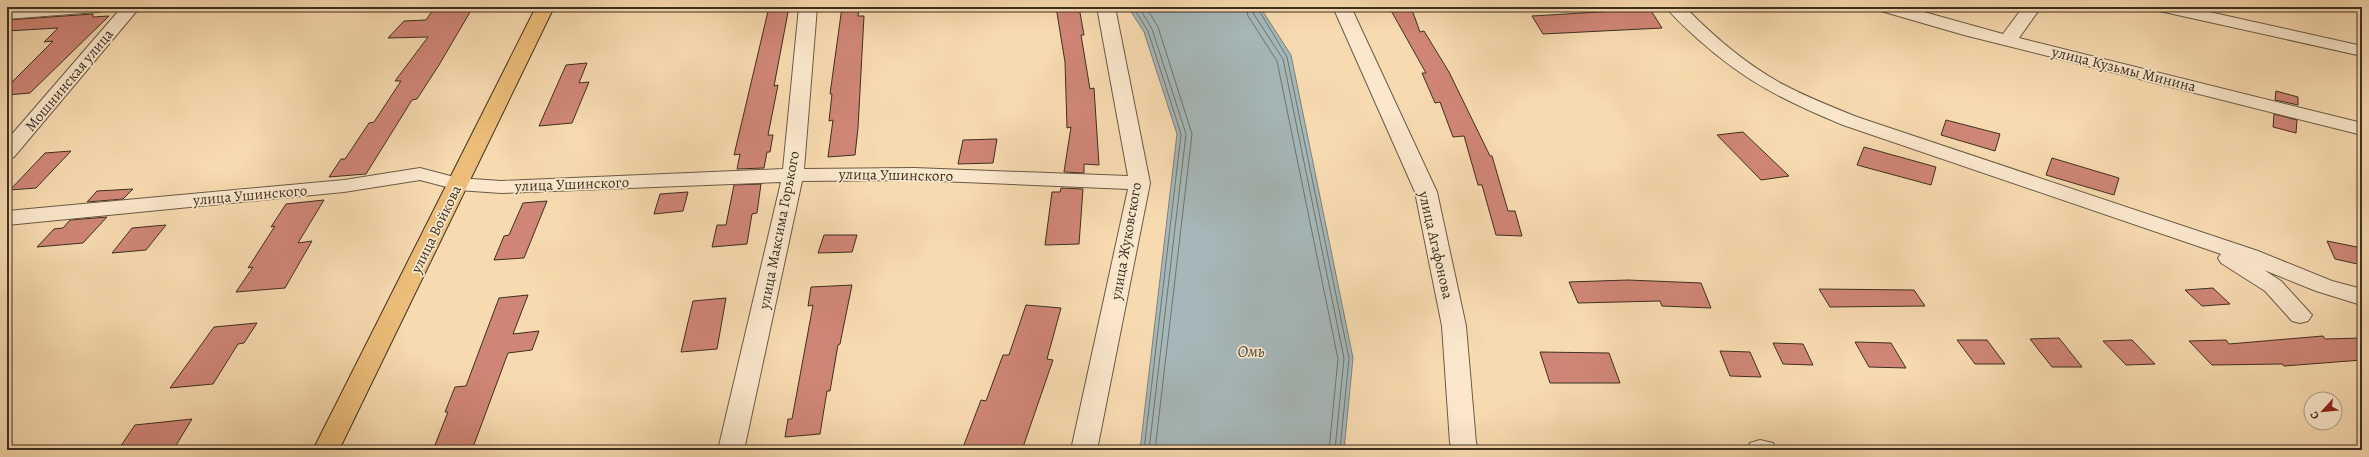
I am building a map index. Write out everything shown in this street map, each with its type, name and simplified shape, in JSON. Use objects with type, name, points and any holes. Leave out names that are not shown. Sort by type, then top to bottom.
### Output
[{"type":"main road","name":"улица Войкова","points":[[326,450],[545,7]]},
{"type":"street","points":[[7,14],[97,7]]},
{"type":"street","name":"Мошнинская улица","points":[[7,153],[131,7]]},
{"type":"street","name":"улица Максима Горького","points":[[732,450],[793,175],[808,7]]},
{"type":"street","name":"улица Жуковского","points":[[1084,450],[1140,183],[1106,7]]},
{"type":"street","name":"улица Агафонова","points":[[1342,7],[1426,192],[1454,326],[1463,443],[1467,450]]},
{"type":"street","points":[[1675,7],[1691,24],[1742,65],[1790,96],[1850,121],[2250,256],[2324,286],[2358,296]]},
{"type":"street","name":"улица Кузьмы Минина","points":[[1887,7],[2008,40],[2362,129]]},
{"type":"street","points":[[2008,40],[2032,7]]},
{"type":"street","points":[[2164,7],[2362,50]]},
{"type":"street","name":"улица Ушинского","points":[[7,218],[344,186],[420,174],[458,184],[501,187],[793,175],[914,174],[1140,183]]},
{"type":"street","points":[[2203,241],[2273,286],[2300,314]]},
{"type":"water","name":"Омь","points":[[1128,7],[1260,7],[1291,55],[1353,358],[1344,450],[1140,450],[1177,134],[1144,32]]},
{"type":"building","points":[[435,7],[473,7],[439,65],[417,99],[412,100],[366,174],[329,177],[341,159],[345,159],[369,123],[374,122],[401,81],[395,81],[428,37],[388,38],[404,21],[426,20]]},
{"type":"building","points":[[769,7],[789,7],[774,86],[778,85],[768,135],[773,135],[770,152],[767,152],[764,168],[737,169],[740,154],[734,155]]},
{"type":"building","points":[[842,7],[859,7],[858,16],[864,16],[858,128],[855,155],[828,157],[833,120],[829,121],[832,94],[830,94]]},
{"type":"building","points":[[1056,7],[1079,7],[1084,35],[1081,35],[1090,89],[1094,88],[1099,165],[1084,164],[1084,173],[1064,172],[1071,127],[1067,128],[1065,62]]},
{"type":"building","points":[[1389,7],[1411,7],[1420,32],[1424,31],[1449,72],[1490,156],[1492,156],[1508,211],[1515,211],[1522,236],[1496,235],[1482,185],[1478,185],[1464,136],[1453,137],[1440,102],[1435,103],[1422,73],[1426,73]]},
{"type":"building","points":[[1650,9],[1662,28],[1543,34],[1532,16]]},
{"type":"building","points":[[93,14],[93,17],[109,16],[30,93],[7,95],[7,87],[53,41],[44,42],[58,28],[7,31],[7,20]]},
{"type":"building","points":[[587,63],[579,83],[589,82],[572,123],[539,126],[566,65]]},
{"type":"building","points":[[2276,91],[2298,97],[2298,105],[2275,100]]},
{"type":"building","points":[[2274,114],[2297,120],[2296,133],[2273,127]]},
{"type":"building","points":[[1946,120],[2000,134],[1995,151],[1941,135]]},
{"type":"building","points":[[1743,132],[1789,176],[1761,180],[1717,135]]},
{"type":"building","points":[[997,139],[993,163],[958,164],[963,140]]},
{"type":"building","points":[[1864,147],[1936,167],[1931,185],[1857,165]]},
{"type":"building","points":[[71,151],[36,188],[10,190],[45,153]]},
{"type":"building","points":[[2052,158],[2119,178],[2114,195],[2046,175]]},
{"type":"building","points":[[761,184],[757,213],[752,214],[747,244],[712,247],[717,225],[726,225],[734,185]]},
{"type":"building","points":[[1061,188],[1083,189],[1079,244],[1045,245],[1052,192],[1060,192]]},
{"type":"building","points":[[133,189],[123,199],[87,202],[97,191]]},
{"type":"building","points":[[688,192],[683,211],[654,214],[660,194]]},
{"type":"building","points":[[324,200],[298,243],[312,241],[285,288],[236,292],[253,267],[248,268],[275,226],[271,227],[286,204]]},
{"type":"building","points":[[547,201],[524,258],[494,260],[504,236],[509,235],[523,203]]},
{"type":"building","points":[[107,217],[83,243],[37,247],[54,229],[63,228],[70,220]]},
{"type":"building","points":[[166,225],[146,250],[112,253],[132,228]]},
{"type":"building","points":[[824,235],[857,235],[852,252],[818,253]]},
{"type":"building","points":[[2327,241],[2362,248],[2362,265],[2335,259]]},
{"type":"building","points":[[1628,280],[1701,283],[1711,308],[1662,306],[1660,301],[1578,303],[1569,282]]},
{"type":"building","points":[[852,285],[840,344],[838,345],[830,391],[827,391],[820,434],[785,437],[788,419],[792,419],[813,305],[808,306],[811,287]]},
{"type":"building","points":[[2213,288],[2230,304],[2202,306],[2185,290]]},
{"type":"building","points":[[1819,289],[1914,290],[1925,306],[1830,307]]},
{"type":"building","points":[[528,295],[513,334],[539,331],[532,350],[508,353],[472,450],[433,450],[448,412],[445,412],[455,387],[466,386],[499,298]]},
{"type":"building","points":[[726,298],[717,349],[681,352],[693,301]]},
{"type":"building","points":[[1026,305],[1061,308],[1047,359],[1053,360],[1022,450],[962,450],[981,400],[986,401],[1003,355],[1009,355]]},
{"type":"building","points":[[257,323],[244,343],[238,344],[213,384],[170,388],[214,327]]},
{"type":"building","points":[[2323,336],[2325,339],[2362,338],[2362,360],[2284,366],[2282,364],[2212,365],[2189,341],[2226,340],[2229,344]]},
{"type":"building","points":[[2059,338],[2082,367],[2052,367],[2030,339]]},
{"type":"building","points":[[1957,340],[1987,340],[2005,364],[1975,364]]},
{"type":"building","points":[[2132,340],[2155,364],[2126,365],[2103,341]]},
{"type":"building","points":[[1855,342],[1891,343],[1906,368],[1869,367]]},
{"type":"building","points":[[1773,343],[1803,344],[1813,365],[1783,364]]},
{"type":"building","points":[[1720,351],[1750,352],[1761,377],[1730,376]]},
{"type":"building","points":[[1540,352],[1609,353],[1620,383],[1550,383]]},
{"type":"building","points":[[192,419],[175,447],[118,450],[135,425]]}]
